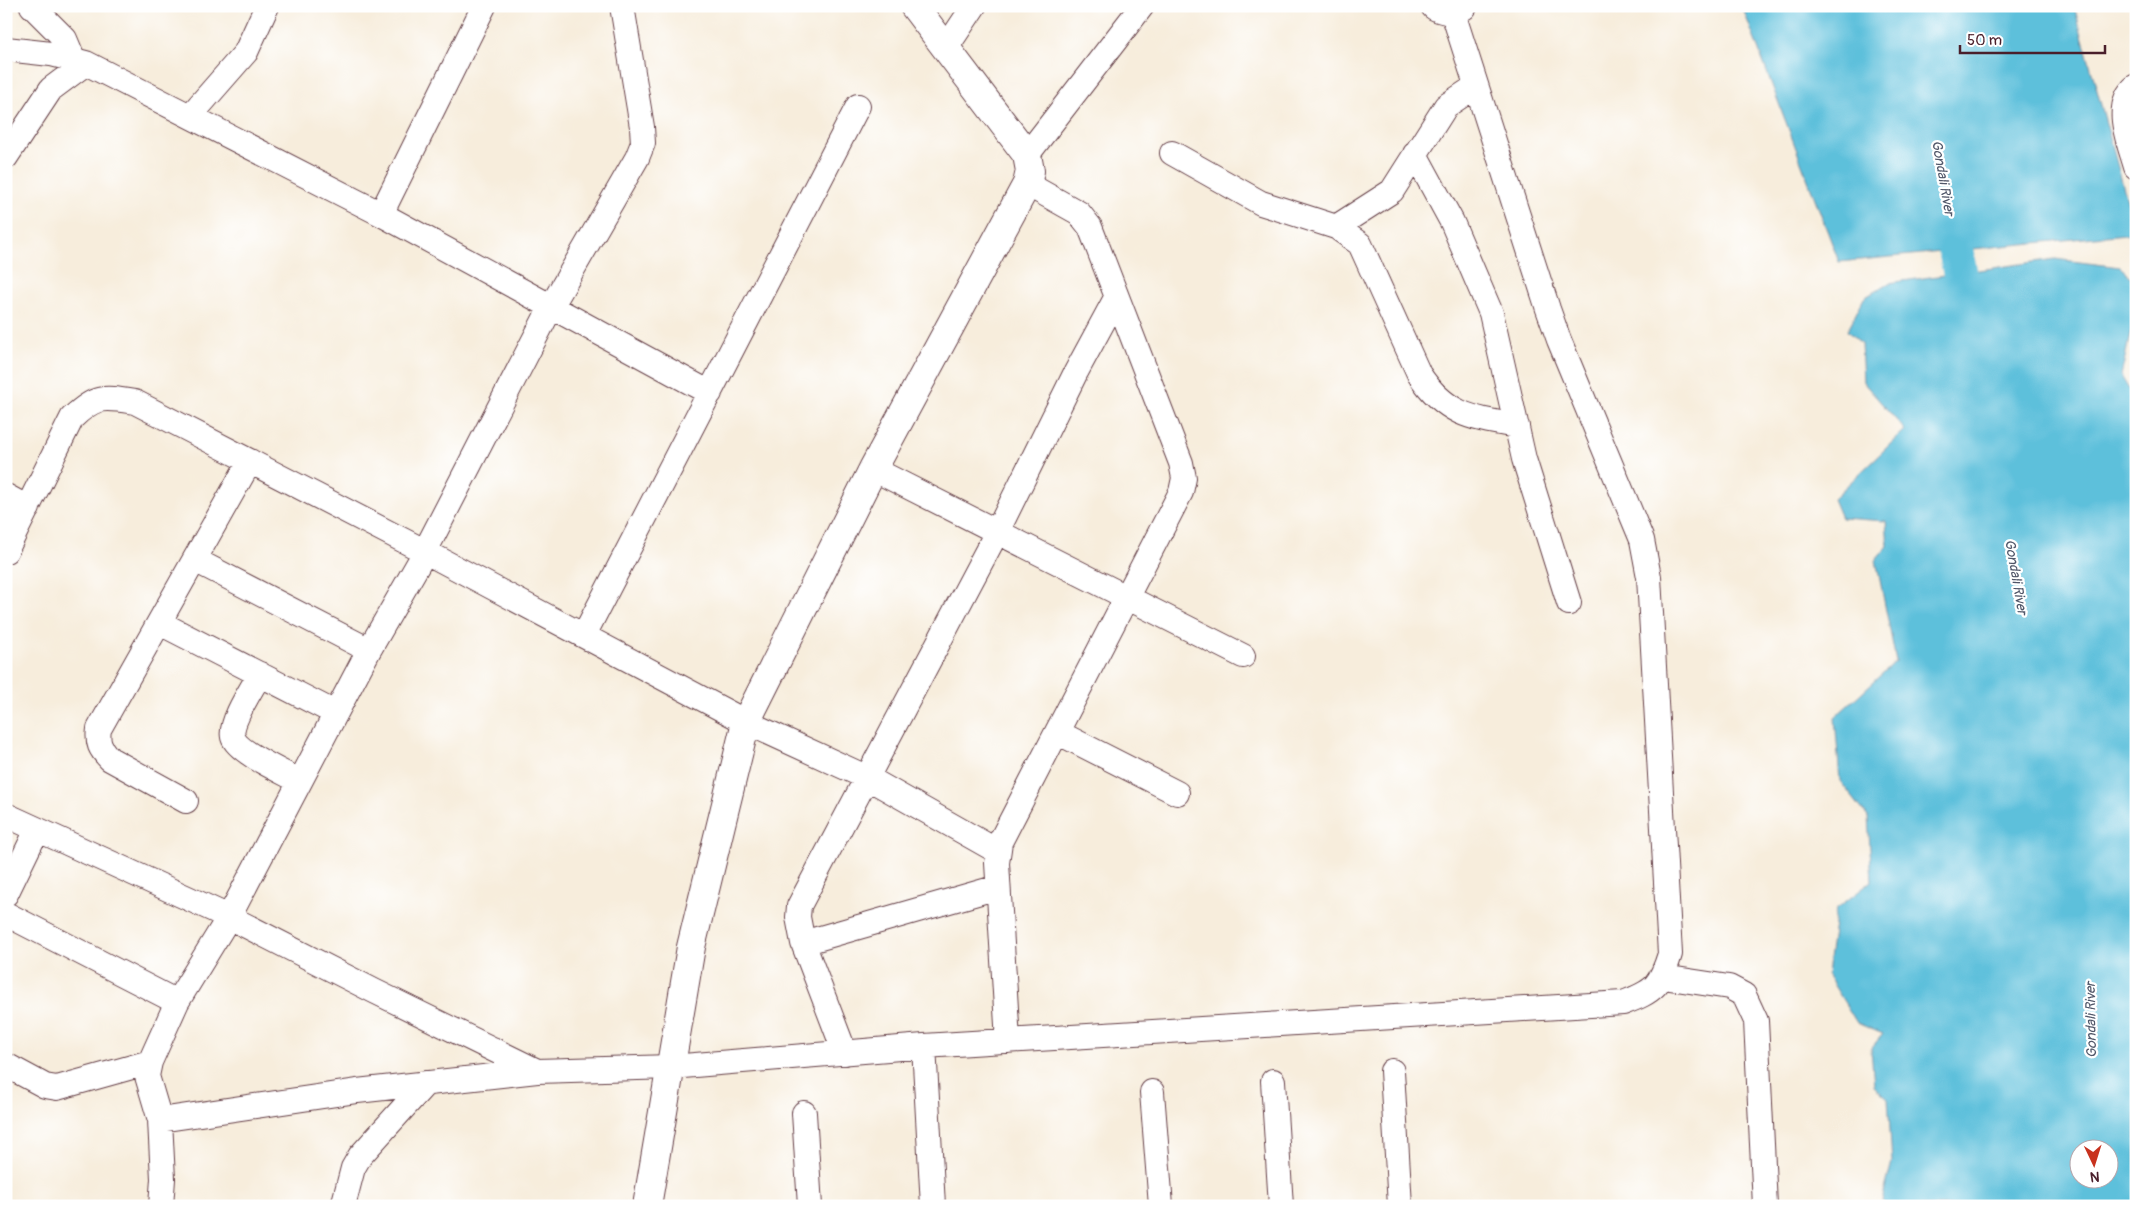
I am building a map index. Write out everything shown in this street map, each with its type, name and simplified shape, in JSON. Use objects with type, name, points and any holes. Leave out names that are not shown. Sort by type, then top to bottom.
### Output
[{"type":"main road","points":[[647,1206],[691,947],[746,722],[873,469],[1027,184],[1030,171],[1027,155],[914,6]]},
{"type":"street","points":[[32,6],[65,39],[79,61]]},
{"type":"street","points":[[191,115],[246,52],[267,6]]},
{"type":"street","points":[[381,214],[484,6]]},
{"type":"street","points":[[161,1206],[163,1179],[160,1120],[147,1076],[150,1062],[177,1002],[228,917],[334,713],[424,551],[551,307],[637,158],[643,143],[622,6]]},
{"type":"street","points":[[946,48],[974,6]]},
{"type":"street","points":[[1027,155],[1142,6]]},
{"type":"street","points":[[160,1120],[426,1083],[536,1071],[671,1067],[924,1046],[1623,1003],[1646,995],[1663,977],[1670,954],[1649,577],[1642,540],[1559,340],[1450,8]]},
{"type":"street","points":[[6,49],[51,54],[79,61],[191,115],[381,214],[710,393]]},
{"type":"street","points":[[6,157],[51,89],[79,61]]},
{"type":"street","points":[[1336,227],[1392,191],[1446,106],[1476,86]]},
{"type":"street","points":[[2136,86],[2128,92],[2124,103],[2126,132],[2136,167]]},
{"type":"street","points":[[584,635],[858,106]]},
{"type":"street","points":[[1172,153],[1261,203],[1336,227],[1360,244],[1419,374],[1428,386],[1458,413],[1472,418],[1517,426]]},
{"type":"street","points":[[1415,154],[1452,222],[1491,313],[1524,459],[1569,603]]},
{"type":"street","points":[[1008,1041],[998,886],[997,852],[1000,842],[1181,492],[1184,478],[1181,462],[1090,228],[1079,213],[1027,184]]},
{"type":"street","points":[[845,1053],[803,943],[798,917],[799,906],[997,532],[1076,372],[1116,298]]},
{"type":"street","points":[[6,551],[72,418],[88,403],[109,398],[135,402],[424,551],[746,722],[868,778],[997,852]]},
{"type":"street","points":[[186,802],[110,759],[101,750],[98,739],[99,729],[250,462]]},
{"type":"street","points":[[873,469],[1243,656]]},
{"type":"street","points":[[6,496],[28,508]]},
{"type":"street","points":[[195,560],[368,650]]},
{"type":"street","points":[[160,622],[334,713]]},
{"type":"street","points":[[260,674],[233,724],[232,737],[240,748],[299,781]]},
{"type":"street","points":[[1057,732],[1177,794]]},
{"type":"street","points":[[6,815],[228,917],[536,1071]]},
{"type":"street","points":[[6,894],[37,830]]},
{"type":"street","points":[[803,943],[998,886]]},
{"type":"street","points":[[6,914],[177,1002]]},
{"type":"street","points":[[1663,977],[1729,987],[1744,995],[1756,1021],[1765,1206]]},
{"type":"street","points":[[924,1046],[933,1206]]},
{"type":"street","points":[[6,1066],[45,1086],[57,1088],[150,1062]]},
{"type":"street","points":[[1392,1071],[1400,1206]]},
{"type":"street","points":[[1273,1081],[1281,1206]]},
{"type":"street","points":[[343,1206],[353,1168],[360,1156],[426,1083]]},
{"type":"street","points":[[1152,1092],[1161,1206]]},
{"type":"street","points":[[804,1113],[810,1206]]},
{"type":"water","points":[[1742,6],[2074,6],[2136,233],[1839,262]]},
{"type":"water","points":[[2055,259],[2120,267],[2136,281],[2136,307],[2121,376],[2136,401],[2136,1206],[1887,1206],[1882,1201],[1892,1162],[1888,1098],[1874,1086],[1871,1048],[1883,1034],[1857,1023],[1827,974],[1836,909],[1872,881],[1868,817],[1840,781],[1835,717],[1896,661],[1876,560],[1888,546],[1886,521],[1841,518],[1833,499],[1905,430],[1863,382],[1861,343],[1847,331],[1864,298],[1889,283]]},
{"type":"waterway","name":"Gondali River","points":[[1947,204],[1969,320]]}]
